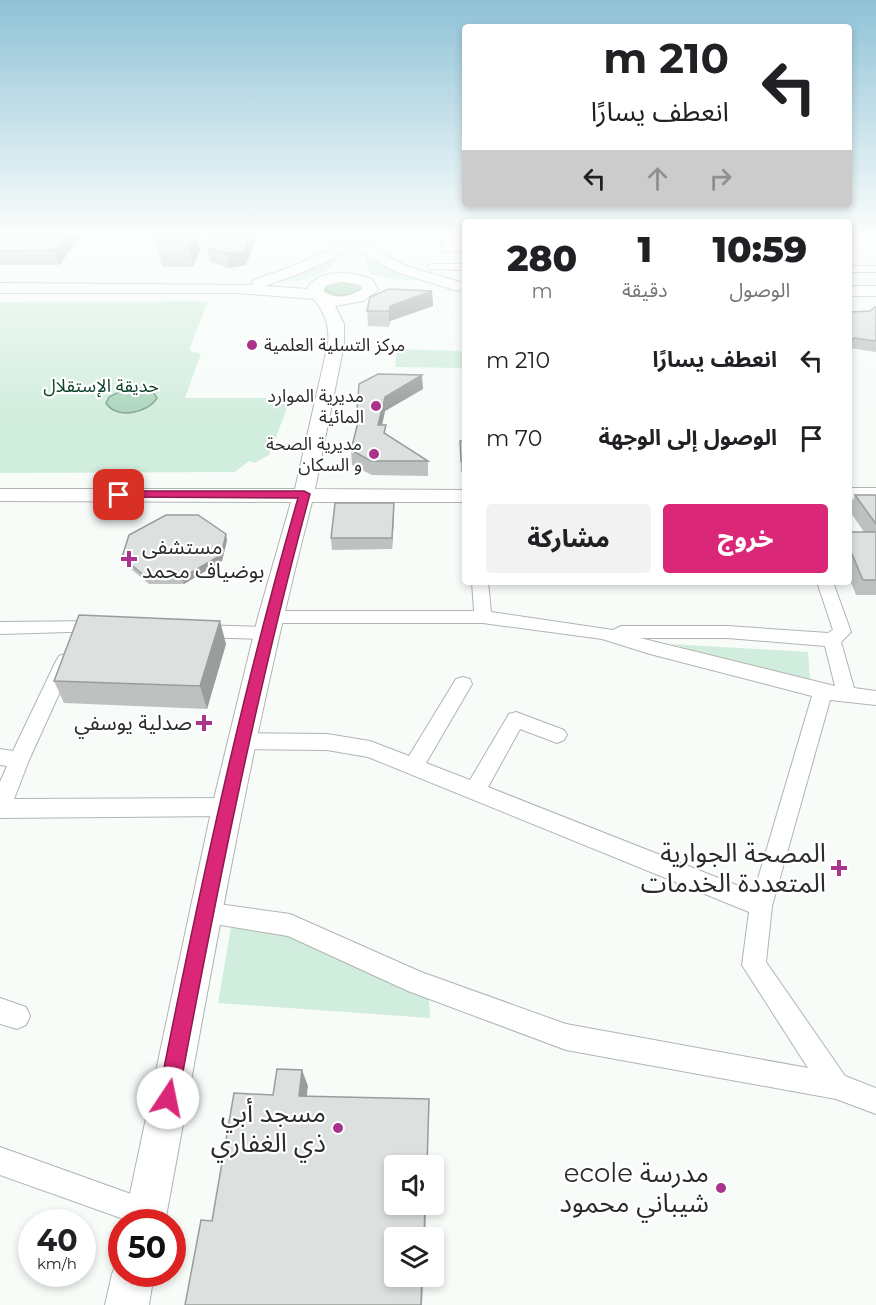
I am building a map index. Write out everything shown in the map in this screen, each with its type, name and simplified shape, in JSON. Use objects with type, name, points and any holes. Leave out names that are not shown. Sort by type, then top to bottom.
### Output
[{"type":"main road","points":[[320,297],[334,316],[338,330]]},
{"type":"main road","points":[[323,297],[340,301],[343,297]]},
{"type":"main road","points":[[147,1209],[204,912],[227,807],[269,625],[304,494],[338,330],[348,313],[353,297]]},
{"type":"main road","points":[[852,494],[876,494]]},
{"type":"main road","points":[[0,495],[462,496]]},
{"type":"main road","points":[[127,1305],[130,1287]]},
{"type":"street","points":[[480,585],[483,617]]},
{"type":"street","points":[[186,630],[483,617],[603,633],[727,632],[832,640],[842,632],[826,585]]},
{"type":"street","points":[[81,627],[10,759],[0,808],[227,807]]},
{"type":"street","points":[[0,628],[116,628]]},
{"type":"street","points":[[603,633],[650,648],[835,693],[876,698]]},
{"type":"street","points":[[832,640],[835,693],[761,906],[754,965],[836,1086]]},
{"type":"street","points":[[414,766],[463,684]]},
{"type":"street","points":[[474,792],[516,719],[557,735]]},
{"type":"street","points":[[242,741],[327,742],[370,749],[761,906]]},
{"type":"street","points":[[204,912],[290,925],[417,983],[566,1037],[836,1086],[876,1101]]},
{"type":"street","points":[[0,1161],[122,1209]]},
{"type":"green space","name":"حديقة الإستقلال","points":[[208,301],[189,350],[201,354],[185,398],[291,398],[269,455],[254,463],[249,461],[235,472],[0,473],[0,302]]},
{"type":"green space","points":[[397,349],[460,351],[462,354],[462,368],[395,367]]},
{"type":"green space","points":[[670,644],[808,652],[810,682]]},
{"type":"green space","points":[[231,928],[287,933],[429,998],[430,1018],[218,1003]]},
{"type":"shaded area","name":"حديقة الإستقلال","points":[[129,387],[152,390],[157,398],[147,408],[124,413],[117,412],[106,403],[109,397]]},
{"type":"building","points":[[370,297],[415,297],[390,306],[389,311],[367,311]]},
{"type":"building","points":[[876,308],[876,341],[852,340],[852,312],[870,311]]},
{"type":"building","points":[[378,374],[422,375],[385,397],[378,425],[386,425],[384,433],[428,461],[371,461],[351,450],[361,410],[357,410],[359,384]]},
{"type":"building","points":[[460,441],[462,441],[462,461]]},
{"type":"building","points":[[855,495],[876,495],[876,524]]},
{"type":"building","points":[[335,503],[394,503],[392,538],[331,538]]},
{"type":"building","points":[[166,515],[198,515],[226,534],[221,555],[182,578],[147,578],[122,557],[129,535]]},
{"type":"building","points":[[852,532],[876,532],[876,580],[863,580],[852,554]]},
{"type":"building","points":[[79,615],[220,621],[200,686],[54,681]]},
{"type":"building","name":"مسجد أبي ذي الغفاري","points":[[277,1069],[302,1070],[299,1096],[429,1099],[427,1155],[384,1155],[384,1215],[425,1215],[424,1227],[384,1227],[384,1287],[422,1287],[421,1305],[185,1305],[201,1220],[212,1221],[234,1093],[273,1095]]},
{"type":"place","name":"مركز التسلية العلمية","points":[[252,345]]},
{"type":"place","name":"مديرية الموارد المائية","points":[[376,406]]},
{"type":"place","name":"مديرية الصحة و السكان","points":[[374,454]]},
{"type":"place","name":"مستشفى بوضياف محمد","points":[[129,559]]},
{"type":"place","name":"صدلية يوسفي","points":[[204,723]]},
{"type":"place","name":"المصحة الجوارية المتعددة الخدمات","points":[[839,868]]},
{"type":"place","name":"مسجد أبي ذي الغفاري","points":[[338,1128]]},
{"type":"place","name":"ecole مدرسة شيباني محمود","points":[[721,1188]]},
{"type":"route","points":[[119,495],[304,494],[270,617],[242,741],[204,912],[168,1098]]}]
